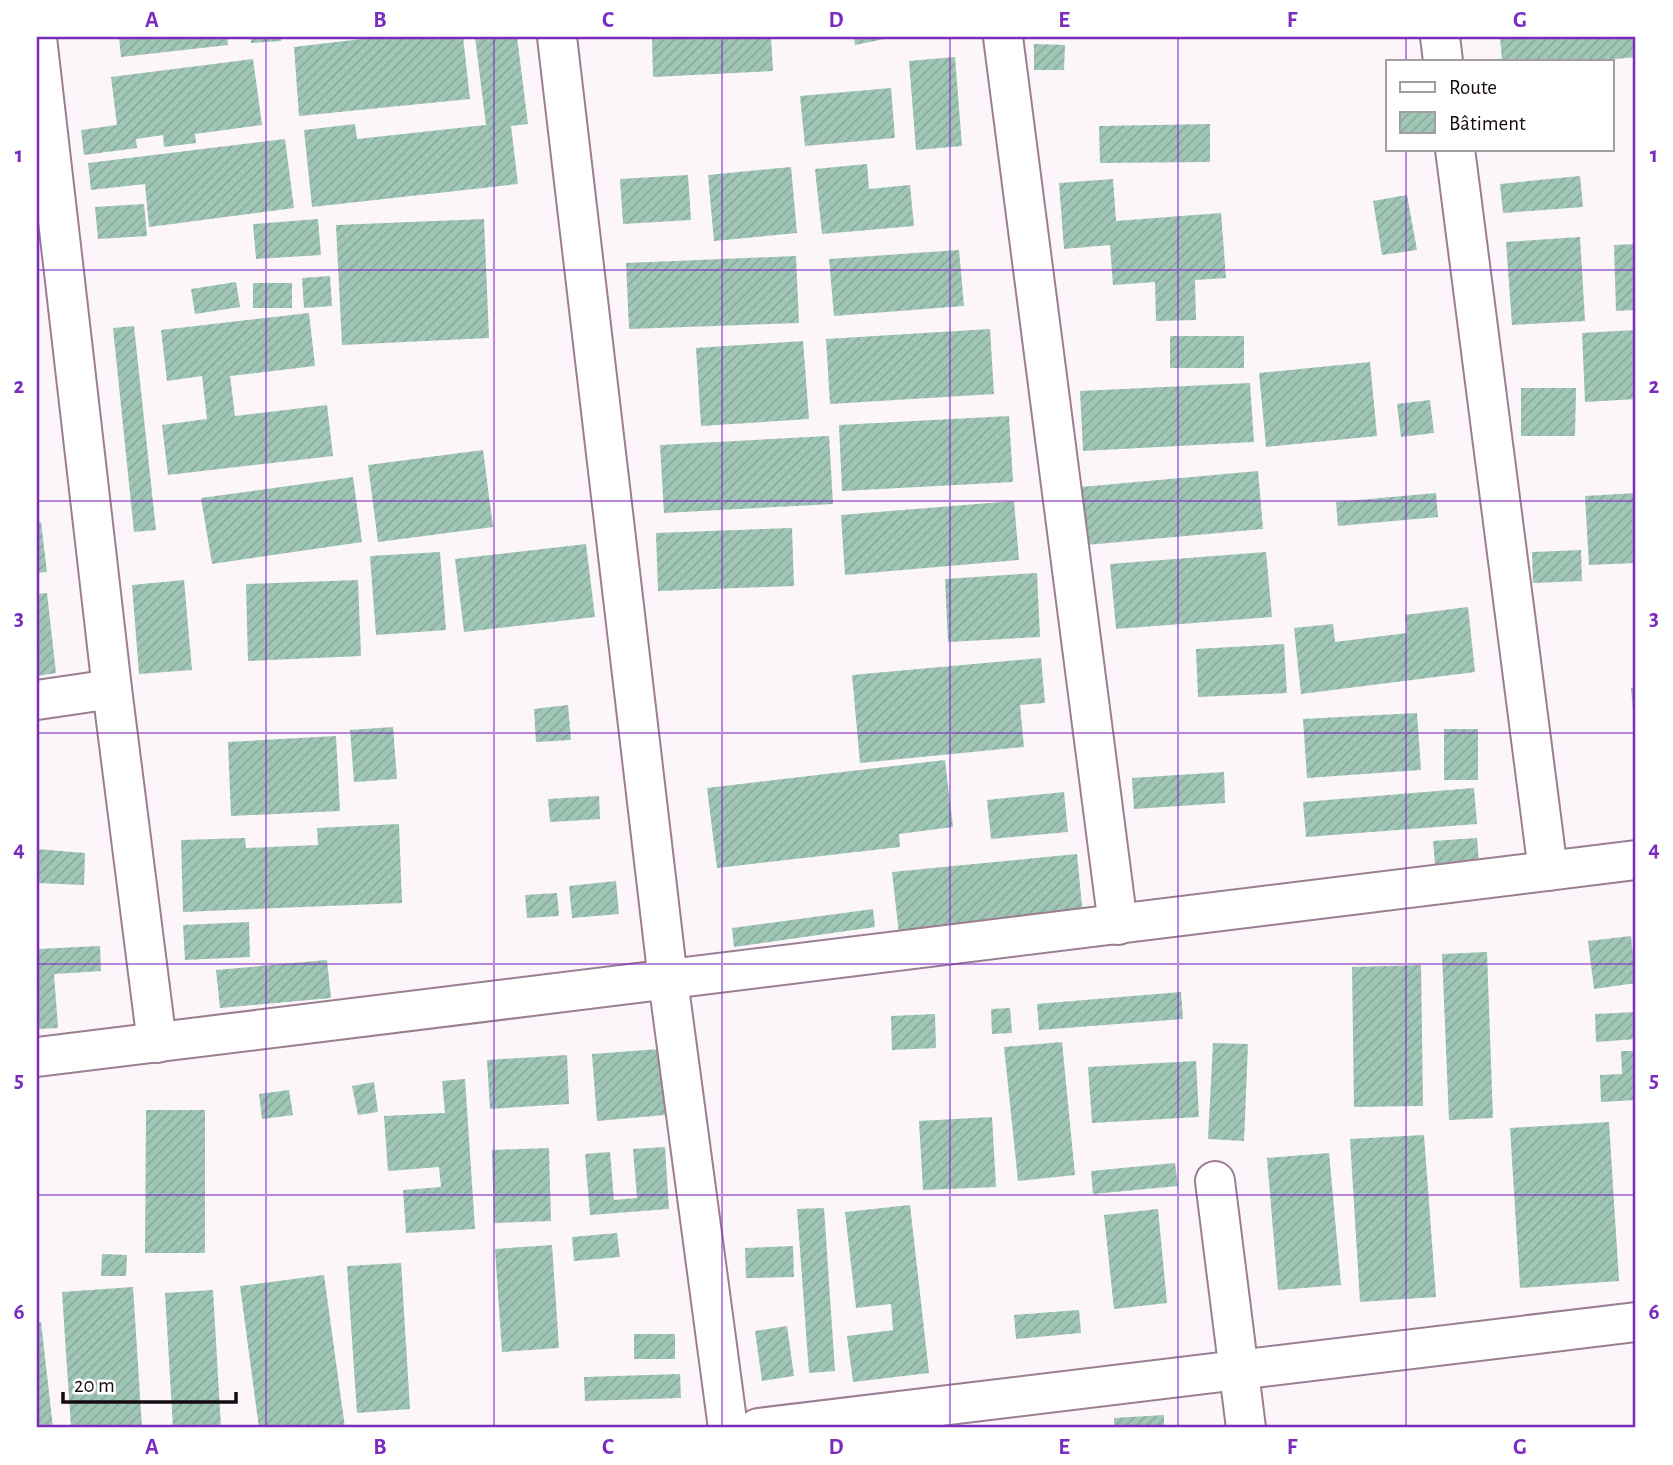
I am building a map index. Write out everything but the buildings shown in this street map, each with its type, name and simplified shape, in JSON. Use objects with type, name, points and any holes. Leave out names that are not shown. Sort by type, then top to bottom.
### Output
[{"type":"street","points":[[557,37],[668,980],[728,1428]]},
{"type":"street","points":[[1003,37],[1118,925]]},
{"type":"street","points":[[1440,37],[1443,60]]},
{"type":"street","points":[[37,38],[112,689],[157,1042]]},
{"type":"street","points":[[1455,150],[1548,871]]},
{"type":"street","points":[[37,700],[112,689]]},
{"type":"street","points":[[37,1057],[1636,860]]},
{"type":"street","points":[[1215,1181],[1246,1428]]},
{"type":"street","points":[[758,1428],[1636,1322]]}]
